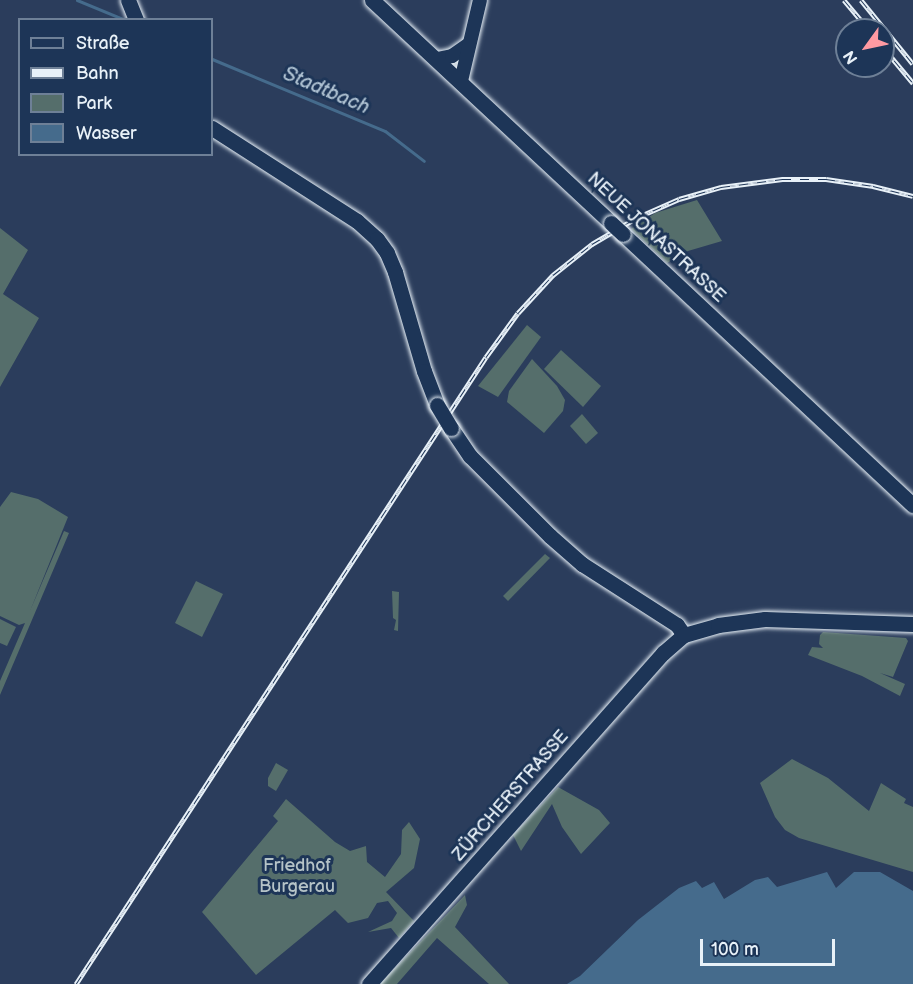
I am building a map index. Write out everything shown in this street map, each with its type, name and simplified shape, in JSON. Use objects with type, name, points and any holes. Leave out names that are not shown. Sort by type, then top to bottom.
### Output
[{"type":"main road","points":[[128,0],[135,18]]},
{"type":"main road","name":"NEUE JONASTRASSE","points":[[372,0],[913,505]]},
{"type":"main road","points":[[213,129],[350,216],[378,239],[387,253],[394,272],[424,371],[437,405],[451,428],[470,456],[550,536],[582,564],[677,625],[684,634],[718,625],[765,620],[913,624]]},
{"type":"main road","name":"ZÜRCHERSTRASSE","points":[[369,984],[660,656],[684,634]]},
{"type":"street","points":[[460,81],[480,0]]},
{"type":"street","points":[[437,59],[452,56],[469,44]]},
{"type":"green space","points":[[697,200],[722,241],[688,251],[667,263],[631,229],[655,213]]},
{"type":"green space","points":[[0,228],[28,250],[3,294],[39,318],[0,387]]},
{"type":"green space","points":[[527,325],[541,337],[498,397],[478,386]]},
{"type":"green space","points":[[561,350],[601,386],[583,407],[544,369]]},
{"type":"green space","points":[[532,359],[557,386],[565,400],[563,411],[544,433],[507,402],[509,391]]},
{"type":"green space","points":[[582,414],[598,433],[586,444],[570,426]]},
{"type":"green space","points":[[11,492],[38,499],[68,517],[30,611],[64,531],[69,533],[0,695],[0,681],[25,623],[19,625],[0,616],[0,507]]},
{"type":"green space","points":[[545,554],[550,558],[508,601],[503,596]]},
{"type":"green space","points":[[196,581],[223,594],[202,637],[175,623]]},
{"type":"green space","points":[[392,591],[399,592],[398,631],[394,630],[396,620],[393,618]]},
{"type":"green space","points":[[0,619],[16,627],[7,646],[0,643]]},
{"type":"green space","points":[[823,632],[906,638],[908,641],[893,677],[880,673],[905,684],[900,696],[862,676],[808,655],[812,647],[823,648],[819,644],[820,635]]},
{"type":"green space","points":[[792,759],[828,778],[869,811],[881,783],[906,799],[904,803],[913,807],[913,872],[799,838],[785,830],[775,817],[760,783]]},
{"type":"green space","points":[[276,763],[288,770],[276,791],[268,786],[268,778]]},
{"type":"green space","points":[[558,787],[599,810],[610,823],[581,854],[562,827],[552,804],[521,851],[513,835]]},
{"type":"green space","name":"Friedhof Burgerau","points":[[286,799],[335,842],[350,851],[366,846],[367,862],[385,877],[401,854],[402,830],[409,822],[420,839],[414,868],[386,892],[414,921],[399,938],[391,928],[368,932],[392,921],[397,913],[388,901],[377,903],[368,918],[348,923],[335,910],[256,975],[202,912],[278,821],[273,816]]},
{"type":"green space","points":[[465,895],[467,905],[455,927],[509,984],[489,984],[437,938],[397,984],[380,984]]},
{"type":"water","points":[[827,872],[836,888],[854,872],[880,872],[913,891],[913,984],[567,984],[580,976],[638,920],[679,888],[696,881],[702,888],[714,882],[724,899],[755,880],[768,877],[777,887]]},
{"type":"waterway","name":"Stadtbach","points":[[77,0],[120,18]]},
{"type":"waterway","name":"Stadtbach","points":[[213,59],[385,131],[424,161]]},
{"type":"railway","points":[[844,0],[859,18]]},
{"type":"railway","points":[[861,0],[913,64]]},
{"type":"railway","points":[[895,61],[913,83]]},
{"type":"railway","points":[[76,984],[486,357],[518,313],[553,275],[592,244],[636,218],[679,199],[721,187],[782,179],[826,179],[873,186],[913,196]]}]
